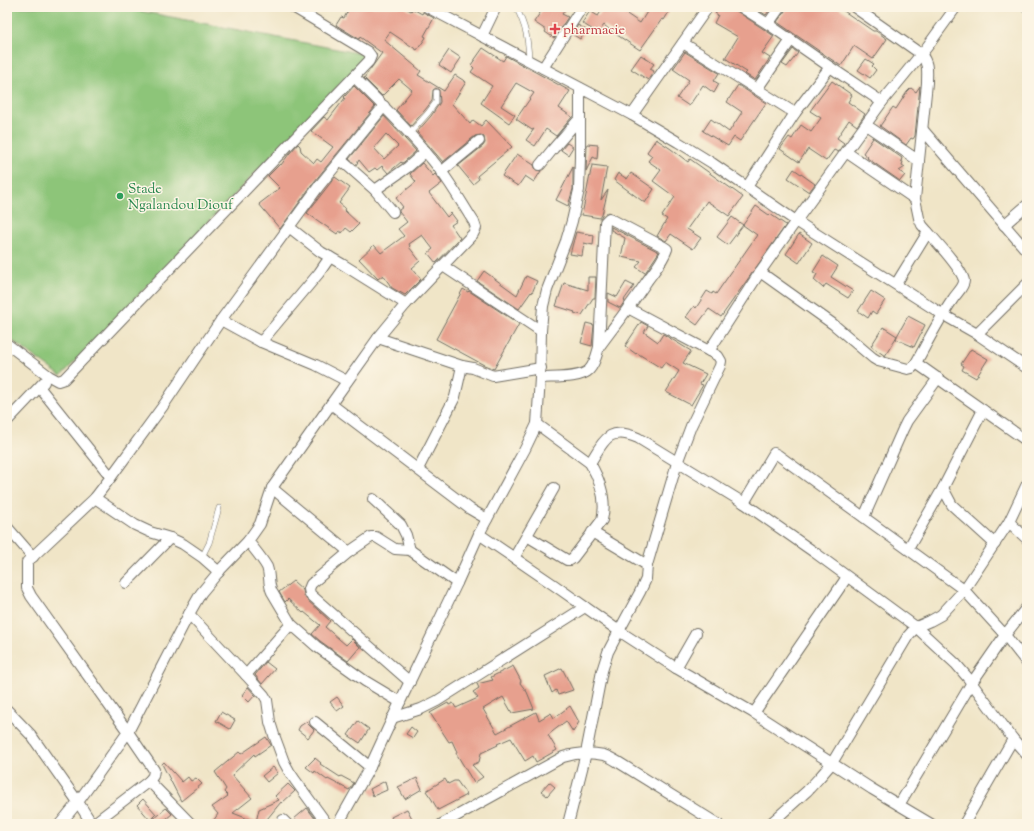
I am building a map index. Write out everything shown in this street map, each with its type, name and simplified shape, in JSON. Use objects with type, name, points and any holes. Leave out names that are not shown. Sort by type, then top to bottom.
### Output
[{"type":"street","points":[[7,344],[49,376],[58,381],[68,376],[369,61],[371,56],[368,52],[293,7]]},
{"type":"street","points":[[426,7],[632,115],[707,160],[796,221],[942,314],[977,334],[1027,368]]},
{"type":"street","points":[[448,7],[448,19]]},
{"type":"street","points":[[482,36],[496,7]]},
{"type":"street","points":[[543,68],[582,7]]},
{"type":"street","points":[[632,115],[708,7]]},
{"type":"street","points":[[742,7],[882,102]]},
{"type":"street","points":[[768,24],[780,7]]},
{"type":"street","points":[[709,351],[760,272],[796,221],[882,102],[921,54],[956,7]]},
{"type":"street","points":[[760,272],[834,324],[869,356],[878,361],[908,369],[912,368],[916,363],[942,314],[963,286],[964,281],[954,263],[922,225],[915,199],[923,130],[927,65],[921,54],[857,8]]},
{"type":"street","points":[[758,89],[791,40]]},
{"type":"street","points":[[683,43],[794,113]]},
{"type":"street","points":[[747,187],[794,113],[830,67]]},
{"type":"street","points":[[60,824],[78,802],[128,732],[188,614],[202,593],[248,541],[260,524],[272,488],[378,338],[406,304],[473,234],[476,228],[474,222],[441,172],[410,133],[354,77]]},
{"type":"street","points":[[338,824],[370,767],[479,534],[537,424],[543,306],[547,290],[566,241],[578,199],[580,182],[580,88]]},
{"type":"street","points":[[7,710],[31,735],[92,824],[149,781],[153,776],[154,770],[30,596],[27,588],[27,562],[95,498],[164,406],[221,320],[319,186],[384,106]]},
{"type":"street","points":[[540,165],[580,118]]},
{"type":"street","points":[[866,125],[919,160]]},
{"type":"street","points":[[923,130],[1027,251]]},
{"type":"street","points":[[441,172],[479,141]]},
{"type":"street","points":[[374,190],[408,167],[425,152]]},
{"type":"street","points":[[846,152],[915,199]]},
{"type":"street","points":[[340,160],[374,190],[393,212]]},
{"type":"street","points":[[1004,225],[1027,205]]},
{"type":"street","points":[[378,338],[462,366],[473,368],[493,376],[540,373],[577,376],[584,374],[594,363],[599,347],[605,222],[609,218],[667,249],[658,266],[599,347]]},
{"type":"street","points":[[289,227],[315,248],[406,304]]},
{"type":"street","points":[[896,284],[928,232]]},
{"type":"street","points":[[261,342],[319,273],[330,257]]},
{"type":"street","points":[[443,266],[541,331]]},
{"type":"street","points":[[977,334],[1027,284]]},
{"type":"street","points":[[568,824],[586,753],[602,671],[608,652],[646,579],[647,565],[678,463],[693,420],[720,366],[718,356],[628,308]]},
{"type":"street","points":[[221,320],[261,342],[316,365],[347,381]]},
{"type":"street","points":[[916,363],[1027,441]]},
{"type":"street","points":[[418,469],[455,397],[462,366]]},
{"type":"street","points":[[7,421],[40,388],[49,376]]},
{"type":"street","points":[[864,517],[905,425],[938,378]]},
{"type":"street","points":[[40,388],[111,477]]},
{"type":"street","points":[[331,404],[470,509],[487,519]]},
{"type":"street","points":[[908,549],[943,488],[983,410]]},
{"type":"street","points":[[527,536],[567,560],[570,560],[602,520],[604,513],[603,494],[595,471],[590,463],[537,424]]},
{"type":"street","points":[[590,463],[605,439],[612,434],[630,435],[638,438],[744,503],[916,627],[956,664],[1027,755]]},
{"type":"street","points":[[744,503],[774,453],[778,455],[964,590],[1005,635],[1027,663]]},
{"type":"street","points":[[770,824],[807,791],[832,763],[908,636],[916,627],[941,615],[964,590],[1009,522],[1027,484]]},
{"type":"street","points":[[272,488],[349,552]]},
{"type":"street","points":[[514,558],[554,488]]},
{"type":"street","points":[[943,488],[952,505],[995,544]]},
{"type":"street","points":[[95,498],[135,525],[183,544],[202,557],[219,572]]},
{"type":"street","points":[[373,499],[401,525],[406,534],[410,550]]},
{"type":"street","points":[[1009,522],[1027,539]]},
{"type":"street","points":[[9,532],[33,557]]},
{"type":"street","points":[[592,532],[647,565]]},
{"type":"street","points":[[479,534],[618,631],[676,668],[754,713],[931,824]]},
{"type":"street","points":[[410,682],[310,594],[310,584],[349,552],[371,537],[376,536],[395,548],[410,550],[457,583]]},
{"type":"street","points":[[126,583],[170,538]]},
{"type":"street","points":[[248,541],[267,567],[270,588],[291,624],[316,646],[339,663],[400,702]]},
{"type":"street","points":[[754,713],[847,577]]},
{"type":"street","points":[[392,718],[421,709],[438,701],[585,607]]},
{"type":"street","points":[[899,805],[972,684],[1005,635],[1027,607]]},
{"type":"street","points":[[188,614],[246,674],[267,700],[270,722],[284,762],[327,824]]},
{"type":"street","points":[[246,674],[291,624]]},
{"type":"street","points":[[676,668],[696,633]]},
{"type":"street","points":[[315,722],[370,767]]},
{"type":"street","points":[[964,824],[1013,739]]},
{"type":"street","points":[[442,824],[557,760],[575,754],[586,753],[604,755],[618,762],[718,824]]},
{"type":"street","points":[[149,781],[190,824]]},
{"type":"lane","points":[[516,7],[527,33],[529,60]]},
{"type":"lane","points":[[410,133],[436,102],[436,92]]},
{"type":"lane","points":[[202,557],[209,543],[219,508]]},
{"type":"green space","name":"Stade Ngalandou Diouf","points":[[7,7],[119,7],[368,55],[61,376],[7,337]]},
{"type":"building","points":[[350,7],[404,7],[411,11],[413,9],[422,14],[423,12],[434,18],[424,36],[426,37],[425,39],[417,50],[390,32],[384,40],[421,71],[418,75],[444,91],[455,75],[466,82],[452,104],[470,124],[473,120],[481,126],[486,120],[512,147],[477,176],[479,179],[473,184],[458,166],[483,146],[485,143],[484,137],[481,135],[475,136],[443,162],[417,132],[439,104],[439,90],[436,88],[433,90],[432,101],[411,126],[396,110],[412,90],[399,79],[382,96],[364,78],[382,53],[360,37],[359,39],[336,25],[341,17],[344,18]]},
{"type":"building","points":[[544,7],[567,7],[562,14],[568,17],[554,38],[545,32],[546,30],[534,22]]},
{"type":"building","points":[[604,7],[622,7],[621,10],[640,23],[650,7],[672,7],[664,20],[662,19],[640,50],[604,25],[598,33],[582,23],[590,11],[598,16]]},
{"type":"building","points":[[719,7],[735,7],[735,10],[774,36],[762,53],[770,58],[755,80],[745,74],[747,72],[725,58],[738,37],[714,23],[718,15],[715,13]]},
{"type":"building","points":[[753,7],[772,7],[766,15]]},
{"type":"building","points":[[786,7],[838,7],[887,39],[873,59],[854,46],[841,66],[777,22],[785,11]]},
{"type":"building","points":[[578,25],[586,30],[580,39],[572,34]]},
{"type":"building","points":[[483,48],[503,61],[506,56],[570,91],[559,108],[572,117],[556,136],[546,129],[535,146],[526,140],[534,129],[532,130],[516,119],[534,93],[516,83],[501,106],[515,115],[509,123],[481,103],[492,86],[471,72],[474,68],[471,65]]},
{"type":"building","points":[[793,49],[798,53],[787,67],[782,64]]},
{"type":"building","points":[[449,50],[461,58],[451,73],[439,65]]},
{"type":"building","points":[[685,52],[719,73],[714,81],[719,84],[714,93],[703,85],[689,106],[677,98],[689,80],[673,69]]},
{"type":"building","points":[[641,55],[654,64],[650,69],[654,71],[648,80],[631,69]]},
{"type":"building","points":[[866,59],[874,64],[872,66],[876,70],[870,78],[858,70]]},
{"type":"building","points":[[832,81],[852,95],[848,102],[865,114],[857,126],[849,120],[837,138],[844,143],[838,152],[834,150],[826,161],[808,149],[799,162],[780,149],[789,137],[792,139],[801,125],[811,132],[821,118],[810,111]]},
{"type":"building","points":[[738,85],[766,103],[740,141],[734,137],[728,146],[703,131],[711,119],[729,132],[742,112],[727,102]]},
{"type":"building","points":[[354,86],[375,107],[314,182],[280,229],[259,204],[280,188],[268,176],[280,164],[281,165],[298,144],[301,151],[314,163],[317,159],[321,162],[333,147],[311,131],[324,117],[328,120],[345,98],[344,97]]},
{"type":"building","points":[[920,86],[915,136],[913,139],[911,138],[906,145],[880,126],[893,107],[896,109],[911,88],[916,92]]},
{"type":"building","points":[[384,116],[416,151],[404,162],[401,162],[388,173],[382,166],[377,170],[375,168],[369,172],[359,160],[356,165],[349,159]],"holes":[[[386,134],[398,146],[384,159],[374,148]]]},
{"type":"building","points":[[872,137],[902,158],[902,165],[905,167],[899,171],[905,175],[900,181],[867,158],[868,157],[863,153],[873,138]]},
{"type":"building","points":[[656,139],[688,162],[690,159],[743,197],[729,216],[707,201],[687,229],[701,238],[693,249],[671,234],[666,241],[657,236],[667,219],[662,216],[675,197],[653,181],[661,170],[648,161],[652,156],[647,152]]},
{"type":"building","points":[[567,143],[573,147],[568,155],[561,150]]},
{"type":"building","points":[[587,144],[598,145],[597,159],[593,157],[586,171]]},
{"type":"building","points":[[517,154],[534,165],[536,170],[541,171],[534,182],[525,176],[518,186],[502,176]]},
{"type":"building","points":[[422,163],[433,176],[435,174],[442,183],[429,193],[447,217],[451,213],[457,221],[451,225],[460,238],[436,263],[428,253],[433,249],[422,235],[409,244],[409,247],[420,261],[412,268],[421,279],[405,295],[392,288],[383,275],[378,279],[359,259],[374,245],[381,253],[404,236],[398,229],[407,222],[399,212],[399,210],[403,207],[396,198],[416,182],[410,174]]},
{"type":"building","points":[[592,165],[607,167],[601,200],[608,190],[600,218],[582,215]]},
{"type":"building","points":[[573,167],[573,189],[568,206],[556,200]]},
{"type":"building","points":[[794,169],[815,184],[809,192],[788,178]]},
{"type":"building","points":[[618,173],[627,179],[631,173],[654,189],[645,203],[614,180]]},
{"type":"building","points":[[335,177],[350,188],[339,203],[345,208],[344,210],[359,224],[351,232],[346,228],[342,233],[339,231],[337,234],[307,213]]},
{"type":"building","points":[[756,206],[786,225],[721,317],[709,309],[697,325],[686,317],[694,306],[696,308],[707,291],[712,294],[713,292],[716,294],[757,235],[743,225]]},
{"type":"building","points":[[732,217],[743,225],[728,245],[717,237]]},
{"type":"building","points":[[611,227],[659,252],[645,273],[636,267],[641,261],[621,257],[625,238],[611,230]]},
{"type":"building","points":[[576,232],[594,235],[593,245],[584,243],[582,256],[570,254]]},
{"type":"building","points":[[799,234],[812,243],[799,263],[786,254]]},
{"type":"building","points":[[823,256],[838,266],[831,277],[853,291],[848,298],[826,284],[823,288],[814,280],[817,274],[813,272]]},
{"type":"building","points":[[484,271],[517,295],[526,276],[537,281],[532,293],[531,292],[519,309],[477,281]]},
{"type":"building","points":[[588,277],[596,277],[595,298],[593,298],[582,315],[556,306],[564,283],[588,290]]},
{"type":"building","points":[[626,282],[634,286],[620,308],[608,302],[608,293],[617,297]]},
{"type":"building","points":[[463,289],[468,292],[469,291],[519,324],[494,369],[436,339]]},
{"type":"building","points":[[871,291],[885,300],[876,314],[872,311],[868,318],[858,311]]},
{"type":"building","points":[[908,316],[925,325],[914,347],[896,339]]},
{"type":"building","points":[[641,322],[648,326],[644,332],[658,342],[663,334],[691,351],[683,363],[706,374],[700,384],[703,385],[691,405],[666,392],[679,371],[665,362],[661,368],[625,346]]},
{"type":"building","points":[[586,323],[594,325],[592,346],[581,343]]},
{"type":"building","points":[[883,327],[897,336],[885,356],[871,346]]},
{"type":"building","points":[[971,349],[988,359],[976,378],[962,370],[964,366],[961,364]]},
{"type":"building","points":[[293,581],[303,590],[306,599],[330,621],[325,627],[346,645],[352,639],[360,647],[348,661],[312,634],[320,625],[304,612],[303,613],[288,599],[285,602],[279,592]]},
{"type":"building","points":[[266,662],[275,669],[262,684],[255,675]]},
{"type":"building","points":[[513,666],[534,709],[512,713],[503,697],[483,709],[497,733],[536,712],[539,720],[551,713],[554,718],[570,706],[579,722],[573,732],[566,721],[548,735],[557,750],[536,762],[533,756],[525,761],[511,738],[481,753],[479,762],[472,765],[483,777],[474,783],[456,753],[457,752],[452,741],[449,742],[430,713],[448,703],[449,705],[453,703],[456,708],[478,698],[473,692],[479,688],[477,684],[493,680],[491,677]]},
{"type":"building","points":[[562,668],[573,690],[558,695],[556,690],[552,693],[545,676]]},
{"type":"building","points":[[248,687],[255,695],[249,702],[242,695]]},
{"type":"building","points":[[337,697],[344,706],[337,711],[330,702]]},
{"type":"building","points":[[221,712],[235,720],[230,729],[216,721]]},
{"type":"building","points":[[358,721],[369,729],[360,743],[348,735]]},
{"type":"building","points":[[306,722],[314,730],[308,738],[298,730],[300,726]]},
{"type":"building","points":[[411,727],[417,732],[413,738],[406,734]]},
{"type":"building","points":[[266,737],[271,745],[255,756],[254,754],[232,775],[252,798],[233,813],[256,822],[259,809],[279,800],[275,796],[288,784],[295,791],[282,803],[281,802],[263,824],[211,824],[218,814],[212,807],[228,796],[224,792],[226,789],[215,772],[239,752],[241,754]]},
{"type":"building","points":[[315,758],[321,763],[320,764],[340,777],[341,776],[354,783],[349,790],[328,779],[327,780],[315,771],[314,773],[306,767]]},
{"type":"building","points":[[164,762],[182,782],[188,777],[191,781],[196,778],[202,784],[181,801],[162,764]]},
{"type":"building","points":[[273,767],[278,773],[267,782],[262,776]]},
{"type":"building","points":[[417,778],[422,789],[405,799],[398,787]]},
{"type":"building","points":[[445,779],[448,784],[457,781],[467,795],[438,810],[426,791]]},
{"type":"building","points":[[385,781],[387,790],[373,796],[370,789]]},
{"type":"building","points":[[549,782],[555,787],[547,796],[541,791]]},
{"type":"building","points":[[143,799],[156,814],[150,820],[137,805]]},
{"type":"building","points":[[166,808],[172,814],[160,824],[157,824],[153,819]]},
{"type":"building","points":[[307,808],[319,824],[300,824],[294,819]]},
{"type":"building","points":[[407,809],[415,824],[394,824],[391,817]]},
{"type":"place","name":"pharmacie","points":[[555,29]]},
{"type":"place","name":"Stade Ngalandou Diouf","points":[[120,196]]}]
